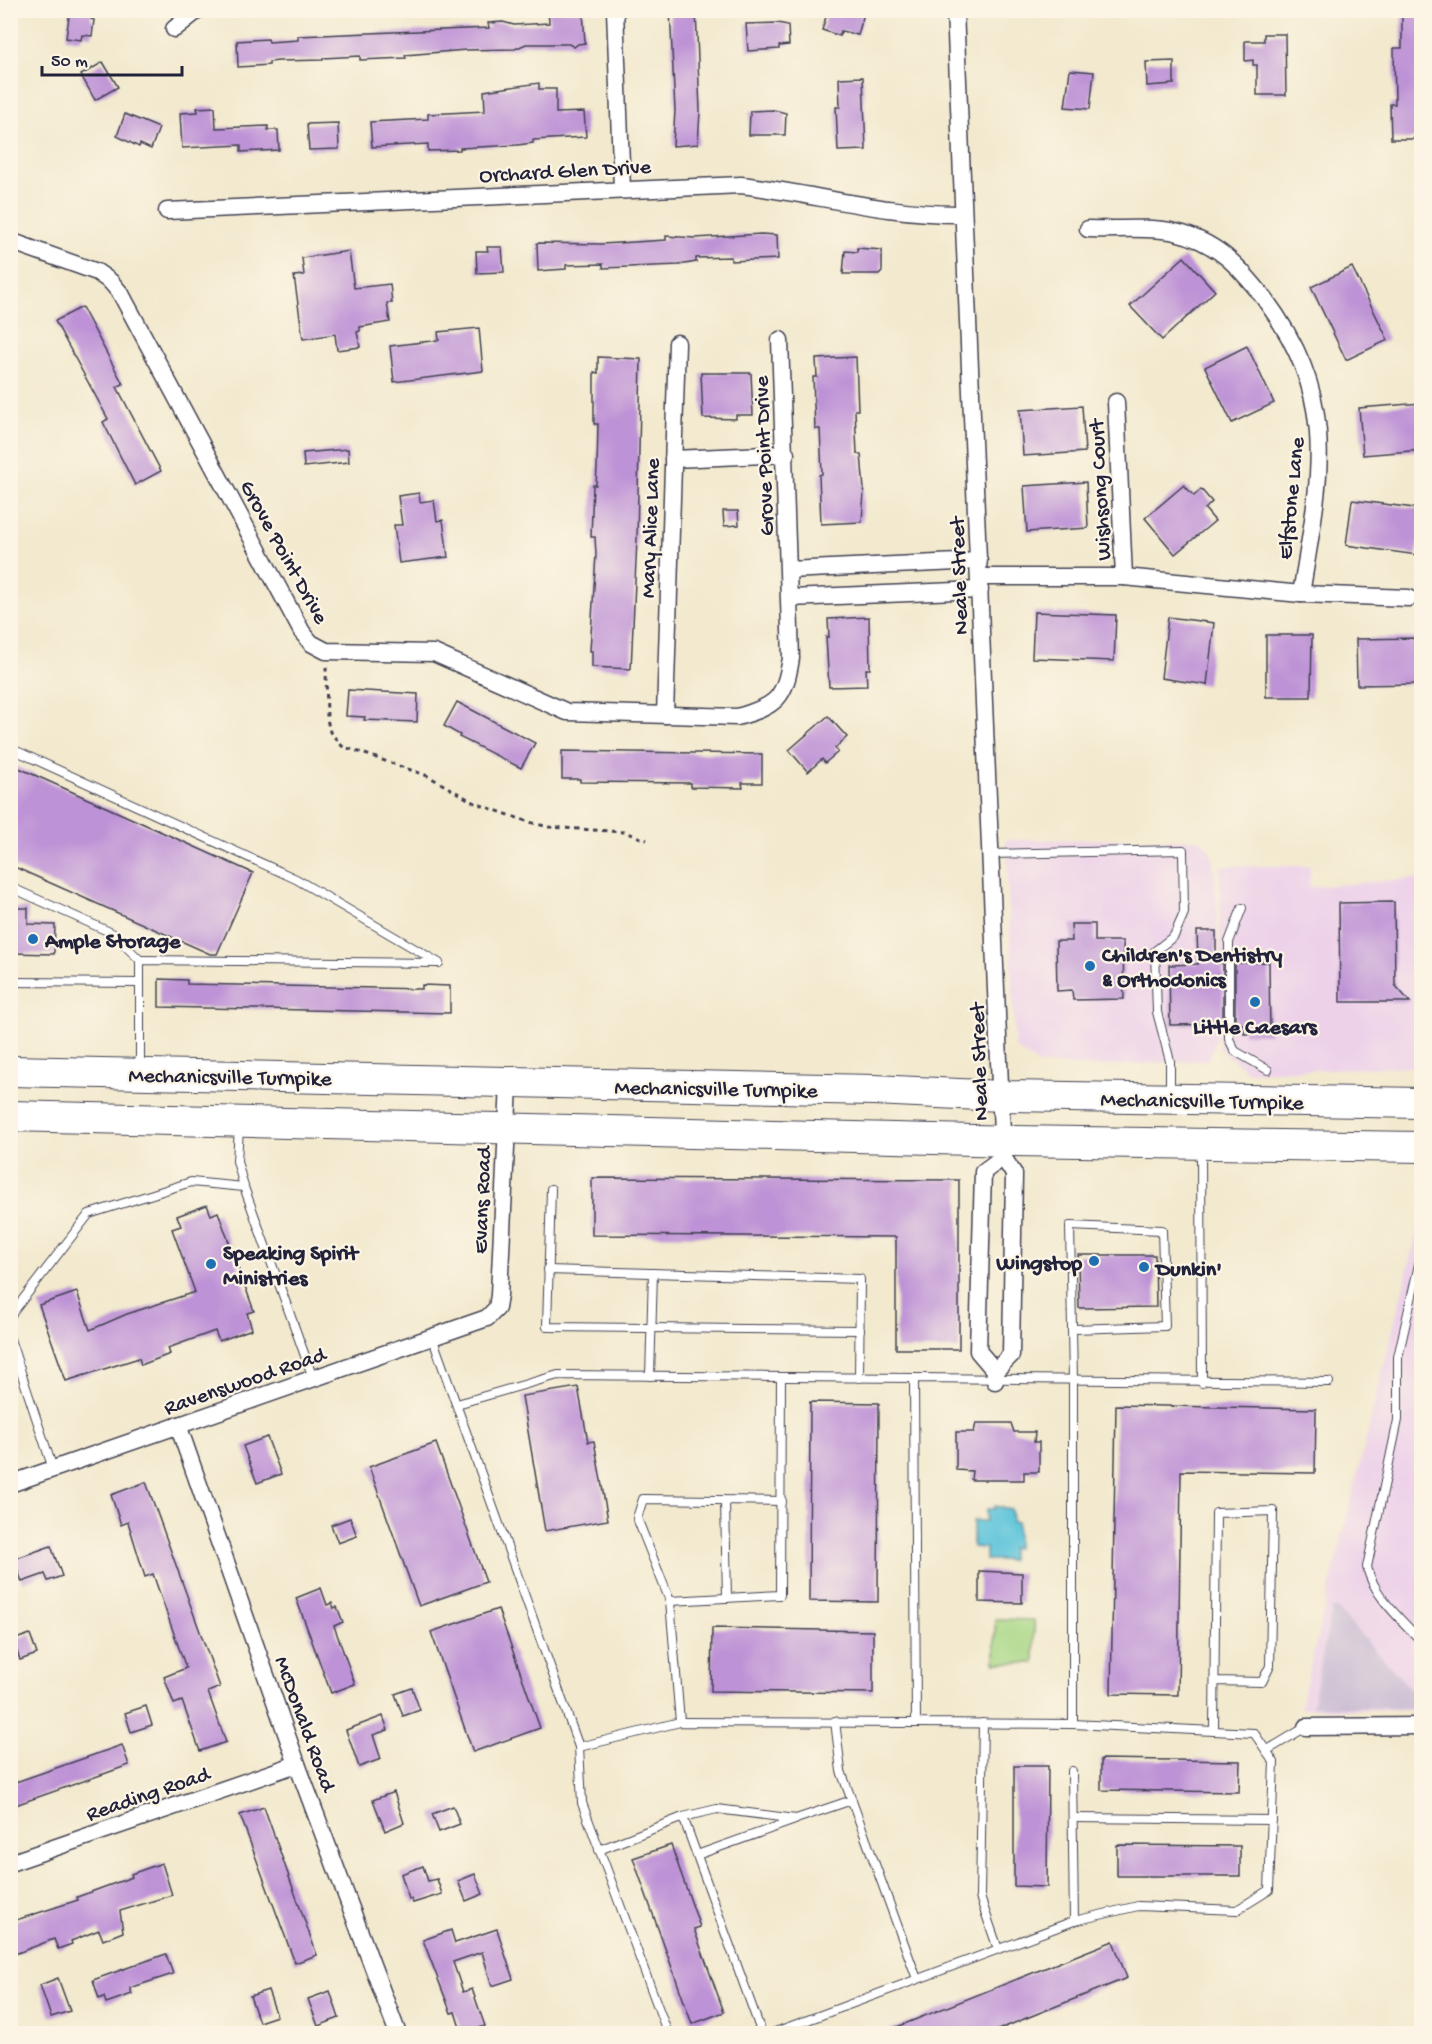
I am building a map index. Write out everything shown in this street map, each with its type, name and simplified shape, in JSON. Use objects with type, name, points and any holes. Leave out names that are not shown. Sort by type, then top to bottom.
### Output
[{"type":"highway","name":"Mechanicsville Turnpike","points":[[10,1071],[401,1078],[509,1084],[839,1089],[1002,1096],[1422,1103]]},
{"type":"highway","name":"Mechanicsville Turnpike","points":[[10,1116],[506,1128],[1003,1148],[1201,1143],[1422,1147]]},
{"type":"street","points":[[174,30],[198,10]]},
{"type":"street","points":[[615,10],[622,189]]},
{"type":"street","name":"Neale Street","points":[[955,10],[1003,1148]]},
{"type":"street","name":"Orchard Glen Drive","points":[[167,211],[741,185],[801,193],[852,205],[926,214],[963,214]]},
{"type":"street","name":"Elfstone Lane","points":[[980,576],[1124,577],[1301,594],[1320,456],[1319,421],[1312,388],[1287,332],[1250,280],[1229,257],[1202,242],[1173,231],[1088,229]]},
{"type":"street","name":"Grove Point Drive","points":[[10,241],[97,272],[122,294],[302,632],[311,643],[326,651],[435,653],[567,712],[737,717],[756,712],[776,701],[786,686],[791,658],[790,598],[780,340]]},
{"type":"street","name":"Mary Alice Lane","points":[[665,715],[677,343]]},
{"type":"street","name":"Wishsong Court","points":[[1116,402],[1124,577]]},
{"type":"street","points":[[673,459],[786,454]]},
{"type":"street","points":[[789,570],[980,576]]},
{"type":"street","points":[[790,598],[980,576]]},
{"type":"street","points":[[1301,594],[1409,598]]},
{"type":"street","name":"Evans Road","points":[[491,1314],[497,1308],[499,1295],[509,1084]]},
{"type":"street","points":[[1003,1148],[1014,1174],[1011,1355],[995,1376],[978,1351],[983,1184],[984,1172],[1003,1148]]},
{"type":"street","name":"Ravenswood Road","points":[[10,1484],[487,1318],[491,1314]]},
{"type":"street","name":"McDonald Road","points":[[178,1425],[297,1764],[398,2034]]},
{"type":"street","points":[[1306,1727],[1422,1726]]},
{"type":"street","name":"Reading Road","points":[[10,1863],[297,1764]]},
{"type":"lane","points":[[10,748],[296,879],[439,963],[141,960],[112,933],[10,887]]},
{"type":"lane","points":[[991,854],[1183,850],[1184,913],[1174,936],[1155,951],[1157,1012],[1170,1061],[1170,1099]]},
{"type":"lane","points":[[1242,908],[1229,942],[1228,1039],[1235,1051],[1268,1070]]},
{"type":"lane","points":[[140,1072],[141,960]]},
{"type":"lane","points":[[10,982],[140,983]]},
{"type":"lane","points":[[240,1122],[237,1161],[244,1187],[313,1378]]},
{"type":"lane","points":[[1201,1143],[1202,1383]]},
{"type":"lane","points":[[10,1316],[89,1214],[191,1182],[244,1187]]},
{"type":"lane","points":[[550,1189],[547,1327],[860,1330]]},
{"type":"lane","points":[[1073,1329],[1165,1326],[1162,1230],[1070,1226],[1074,1380],[1073,1724]]},
{"type":"lane","points":[[1422,1251],[1398,1357],[1398,1420],[1367,1568],[1381,1596],[1422,1642]]},
{"type":"lane","points":[[549,1270],[860,1279],[859,1378]]},
{"type":"lane","points":[[650,1376],[653,1273]]},
{"type":"lane","points":[[432,1337],[579,1747],[582,1803],[668,2034]]},
{"type":"lane","points":[[10,1339],[53,1469]]},
{"type":"lane","points":[[10,1371],[20,1368]]},
{"type":"lane","points":[[457,1404],[558,1375],[859,1378],[995,1376],[1202,1383],[1329,1382]]},
{"type":"lane","points":[[670,1601],[780,1595],[781,1377]]},
{"type":"lane","points":[[914,1378],[916,1723]]},
{"type":"lane","points":[[680,1722],[670,1601],[637,1518],[643,1499],[782,1501]]},
{"type":"lane","points":[[725,1501],[727,1598]]},
{"type":"lane","points":[[1214,1731],[1216,1513],[1273,1511],[1270,1666],[1262,1682],[1215,1681]]},
{"type":"lane","points":[[835,1721],[841,1771],[917,1979]]},
{"type":"lane","points":[[579,1747],[680,1722],[1073,1724],[1254,1733],[1274,1762],[1269,1890],[1238,1910],[1138,1906],[1074,1921],[770,2034]]},
{"type":"lane","points":[[983,1723],[980,1897],[998,1949]]},
{"type":"lane","points":[[1266,1751],[1306,1727]]},
{"type":"lane","points":[[1072,1771],[1074,1921]]},
{"type":"lane","points":[[697,1855],[852,1800]]},
{"type":"lane","points":[[599,1850],[683,1817],[717,1809],[796,1820]]},
{"type":"lane","points":[[683,1817],[762,2034]]},
{"type":"lane","points":[[1073,1818],[1272,1820]]},
{"type":"path","points":[[326,651],[327,719],[330,732],[342,746],[428,776],[475,803],[530,822],[549,826],[624,832],[647,840]]},
{"type":"shaded area","points":[[1201,839],[1212,854],[1217,900],[1217,1026],[1216,1040],[1208,1060],[1097,1066],[1040,1065],[1015,1048],[1006,840]]},
{"type":"shaded area","points":[[1220,866],[1310,866],[1310,887],[1421,878],[1421,1066],[1248,1072],[1219,1049]]},
{"type":"shaded area","points":[[1421,1215],[1421,1711],[1300,1708]]},
{"type":"shaded area","points":[[1332,1609],[1337,1609],[1419,1698],[1421,1709],[1312,1706]]},
{"type":"green space","points":[[995,1619],[1034,1620],[1034,1663],[995,1663]]},
{"type":"water","points":[[994,1506],[1011,1509],[1012,1522],[1017,1522],[1017,1548],[1011,1548],[1011,1560],[986,1560],[986,1548],[973,1547],[973,1521],[986,1521],[986,1509],[994,1509]]},
{"type":"building","points":[[70,10],[92,10],[91,19],[94,20],[92,36],[82,35],[81,40],[66,38]]},
{"type":"building","points":[[548,10],[583,11],[585,43],[574,47],[569,44],[526,44],[515,49],[405,55],[406,58],[360,60],[360,56],[279,61],[269,62],[269,65],[238,67],[237,41],[268,39],[269,42],[298,40],[298,36],[489,28],[488,23],[503,22],[514,25],[549,23]]},
{"type":"building","points":[[670,10],[696,10],[700,111],[698,144],[673,146],[675,110]]},
{"type":"building","points":[[828,10],[865,10],[858,35],[841,31],[840,36],[822,30]]},
{"type":"building","points":[[1402,10],[1422,10],[1422,139],[1391,139],[1390,104],[1395,104],[1394,48],[1402,48]]},
{"type":"building","points":[[746,24],[788,25],[789,45],[779,46],[779,49],[748,51]]},
{"type":"building","points":[[1264,34],[1285,34],[1286,95],[1257,95],[1257,65],[1253,65],[1253,60],[1245,61],[1245,41],[1264,41]]},
{"type":"building","points":[[1174,61],[1174,84],[1147,86],[1146,62]]},
{"type":"building","points":[[103,62],[118,87],[95,100],[81,75]]},
{"type":"building","points":[[1070,70],[1094,72],[1090,109],[1065,107]]},
{"type":"building","points":[[863,77],[866,150],[838,151],[836,107],[840,107],[839,78]]},
{"type":"building","points":[[539,83],[539,89],[556,89],[556,113],[584,112],[586,137],[533,140],[533,143],[460,148],[460,150],[428,151],[428,144],[372,147],[370,122],[428,119],[428,114],[485,111],[484,91]]},
{"type":"building","points":[[215,107],[216,128],[268,126],[268,130],[278,130],[279,150],[241,152],[241,145],[182,148],[180,113],[198,112],[197,108]]},
{"type":"building","points":[[774,110],[786,113],[785,135],[749,135],[750,111]]},
{"type":"building","points":[[125,114],[159,128],[151,149],[140,144],[139,147],[117,136]]},
{"type":"building","points":[[338,123],[339,149],[309,150],[307,124]]},
{"type":"building","points":[[777,235],[778,259],[731,261],[731,257],[696,258],[696,262],[679,265],[603,268],[603,264],[566,265],[566,269],[538,271],[537,243],[602,244],[666,240],[666,236],[695,238]]},
{"type":"building","points":[[487,247],[502,247],[504,272],[477,273],[476,251],[488,251]]},
{"type":"building","points":[[857,248],[882,250],[882,271],[879,274],[843,274],[845,251],[857,252]]},
{"type":"building","points":[[349,251],[354,288],[390,284],[392,303],[387,303],[390,322],[360,327],[360,331],[357,332],[360,347],[337,350],[335,334],[303,339],[294,276],[304,275],[302,258]]},
{"type":"building","points":[[1184,257],[1215,291],[1162,340],[1130,306]]},
{"type":"building","points":[[1352,267],[1388,340],[1346,360],[1311,287]]},
{"type":"building","points":[[82,307],[123,384],[117,387],[161,471],[135,485],[103,422],[108,419],[55,321]]},
{"type":"building","points":[[479,328],[483,371],[394,382],[390,346],[439,340],[438,332]]},
{"type":"building","points":[[1247,346],[1274,403],[1232,423],[1205,367]]},
{"type":"building","points":[[598,357],[641,359],[637,539],[631,669],[592,667],[592,651],[590,651],[596,554],[595,537],[591,537],[598,424],[594,424],[594,372],[598,373]]},
{"type":"building","points":[[856,357],[857,454],[861,454],[864,490],[862,522],[821,524],[820,429],[815,429],[813,377],[817,377],[816,359]]},
{"type":"building","points":[[701,373],[751,373],[753,415],[736,415],[736,419],[703,418]]},
{"type":"building","points":[[1422,403],[1422,450],[1363,455],[1359,408]]},
{"type":"building","points":[[1082,406],[1085,452],[1023,456],[1020,410]]},
{"type":"building","points":[[348,449],[349,462],[304,467],[303,453]]},
{"type":"building","points":[[1086,482],[1088,528],[1027,532],[1024,486]]},
{"type":"building","points":[[1184,485],[1194,496],[1201,489],[1212,502],[1205,509],[1215,521],[1175,554],[1145,518]]},
{"type":"building","points":[[419,493],[420,502],[434,500],[437,521],[443,520],[448,557],[399,563],[394,525],[402,525],[398,496]]},
{"type":"building","points":[[1352,500],[1422,509],[1417,555],[1346,545]]},
{"type":"building","points":[[723,511],[738,511],[739,525],[724,526]]},
{"type":"building","points":[[1034,612],[1116,615],[1114,661],[1032,658]]},
{"type":"building","points":[[869,617],[870,669],[866,669],[867,686],[829,687],[826,637],[829,637],[828,619]]},
{"type":"building","points":[[1168,617],[1214,623],[1207,685],[1161,678]]},
{"type":"building","points":[[1266,635],[1312,635],[1311,697],[1266,697]]},
{"type":"building","points":[[1418,638],[1419,684],[1357,685],[1356,639]]},
{"type":"building","points":[[348,690],[418,694],[417,722],[364,720],[365,717],[346,716]]},
{"type":"building","points":[[457,702],[535,743],[521,768],[459,737],[460,735],[444,726]]},
{"type":"building","points":[[828,716],[847,737],[835,748],[838,752],[825,763],[822,759],[808,772],[789,750]]},
{"type":"building","points":[[562,751],[762,754],[762,783],[742,783],[743,788],[691,787],[691,783],[580,782],[580,779],[562,779]]},
{"type":"building","points":[[10,764],[253,873],[217,954],[210,954],[10,865]]},
{"type":"building","points":[[1394,902],[1395,985],[1410,1002],[1340,1002],[1339,903]]},
{"type":"building","name":"Ample Storage","points":[[10,908],[28,908],[28,924],[55,925],[54,954],[10,953]]},
{"type":"building","name":"Children's Dentistry & Orthodonics","points":[[1071,924],[1095,924],[1095,941],[1123,941],[1124,999],[1073,1000],[1072,990],[1057,991],[1056,941],[1072,941]]},
{"type":"building","points":[[1197,931],[1216,931],[1216,963],[1223,963],[1223,1024],[1170,1025],[1169,965],[1198,964]]},
{"type":"building","name":"Little Caesars","points":[[1269,962],[1270,1034],[1244,1034],[1244,1024],[1235,1024],[1235,963]]},
{"type":"building","points":[[159,979],[187,980],[187,984],[422,989],[422,985],[450,986],[450,1013],[159,1007]]},
{"type":"building","points":[[592,1178],[959,1180],[959,1349],[896,1349],[896,1237],[592,1235]]},
{"type":"building","name":"Speaking Spirit Ministries","points":[[207,1205],[211,1215],[218,1212],[254,1311],[247,1313],[252,1329],[219,1341],[215,1331],[168,1348],[170,1354],[141,1365],[139,1358],[66,1381],[39,1305],[77,1292],[90,1330],[127,1314],[195,1292],[172,1229],[181,1226],[177,1216]]},
{"type":"building","points":[[1078,1255],[1155,1255],[1156,1307],[1079,1308]]},
{"type":"building","points":[[578,1387],[588,1442],[594,1441],[608,1520],[545,1531],[522,1396]]},
{"type":"building","points":[[810,1402],[879,1403],[878,1602],[809,1601]]},
{"type":"building","points":[[1116,1405],[1316,1409],[1315,1473],[1181,1471],[1178,1695],[1111,1694]]},
{"type":"building","points":[[976,1423],[1011,1423],[1014,1432],[1035,1432],[1034,1442],[1039,1442],[1039,1472],[1024,1472],[1024,1480],[971,1480],[972,1471],[956,1470],[956,1432],[974,1432]]},
{"type":"building","points":[[267,1437],[281,1474],[257,1483],[243,1446]]},
{"type":"building","points":[[436,1443],[486,1582],[419,1606],[369,1467]]},
{"type":"building","points":[[146,1482],[220,1687],[208,1692],[226,1742],[200,1751],[182,1701],[174,1704],[164,1677],[186,1668],[153,1574],[145,1577],[128,1522],[121,1525],[111,1495]]},
{"type":"building","points":[[350,1518],[357,1536],[338,1543],[331,1525]]},
{"type":"building","points":[[51,1546],[62,1576],[48,1581],[45,1574],[22,1582],[14,1559]]},
{"type":"building","points":[[979,1571],[1022,1573],[1022,1603],[979,1602]]},
{"type":"building","points":[[321,1588],[327,1605],[332,1603],[334,1608],[337,1607],[343,1622],[334,1626],[355,1684],[331,1693],[296,1598]]},
{"type":"building","points":[[498,1609],[540,1728],[473,1752],[431,1632]]},
{"type":"building","points":[[712,1628],[873,1631],[873,1693],[711,1691]]},
{"type":"building","points":[[30,1634],[37,1654],[20,1660],[13,1640]]},
{"type":"building","points":[[412,1688],[420,1710],[403,1716],[395,1694]]},
{"type":"building","points":[[146,1706],[152,1725],[131,1732],[125,1713]]},
{"type":"building","points":[[383,1716],[388,1730],[373,1735],[381,1759],[359,1767],[346,1730]]},
{"type":"building","points":[[122,1745],[129,1765],[10,1807],[10,1784]]},
{"type":"building","points":[[1101,1759],[1240,1761],[1239,1792],[1101,1790]]},
{"type":"building","points":[[1014,1766],[1048,1766],[1047,1887],[1014,1886]]},
{"type":"building","points":[[394,1792],[404,1823],[385,1831],[373,1800]]},
{"type":"building","points":[[453,1806],[460,1824],[439,1832],[432,1814]]},
{"type":"building","points":[[264,1807],[317,1955],[295,1963],[240,1815]]},
{"type":"building","points":[[671,1845],[700,1927],[694,1929],[724,2012],[692,2024],[633,1858]]},
{"type":"building","points":[[1117,1845],[1240,1846],[1240,1876],[1117,1876]]},
{"type":"building","points":[[162,1863],[172,1895],[120,1911],[123,1932],[103,1940],[99,1930],[58,1949],[54,1939],[10,1956],[10,1922],[78,1900],[77,1897],[132,1877],[131,1874]]},
{"type":"building","points":[[423,1866],[428,1881],[437,1879],[442,1894],[413,1903],[409,1899],[401,1874]]},
{"type":"building","points":[[475,1874],[483,1894],[466,1901],[458,1881]]},
{"type":"building","points":[[497,1929],[513,1979],[492,1986],[482,1952],[453,1962],[463,1992],[472,1989],[485,2026],[462,2034],[455,2012],[451,2013],[423,1940],[451,1930],[455,1943]]},
{"type":"building","points":[[1113,1941],[1127,1978],[988,2034],[879,2034]]},
{"type":"building","points":[[166,1954],[173,1974],[130,1988],[132,1994],[106,2003],[104,1997],[99,1999],[93,1980]]},
{"type":"building","points":[[58,1978],[70,2011],[51,2017],[40,1985]]},
{"type":"building","points":[[268,1990],[277,2016],[259,2022],[250,1996]]},
{"type":"building","points":[[330,1991],[339,2018],[318,2026],[308,1999]]},
{"type":"place","name":"Ample Storage","points":[[33,939]]},
{"type":"place","name":"Children's Dentistry & Orthodonics","points":[[1090,966]]},
{"type":"place","name":"Little Caesars","points":[[1255,1002]]},
{"type":"place","name":"Wingstop","points":[[1094,1261]]},
{"type":"place","name":"Speaking Spirit Ministries","points":[[211,1264]]},
{"type":"place","name":"Dunkin'","points":[[1144,1267]]}]
